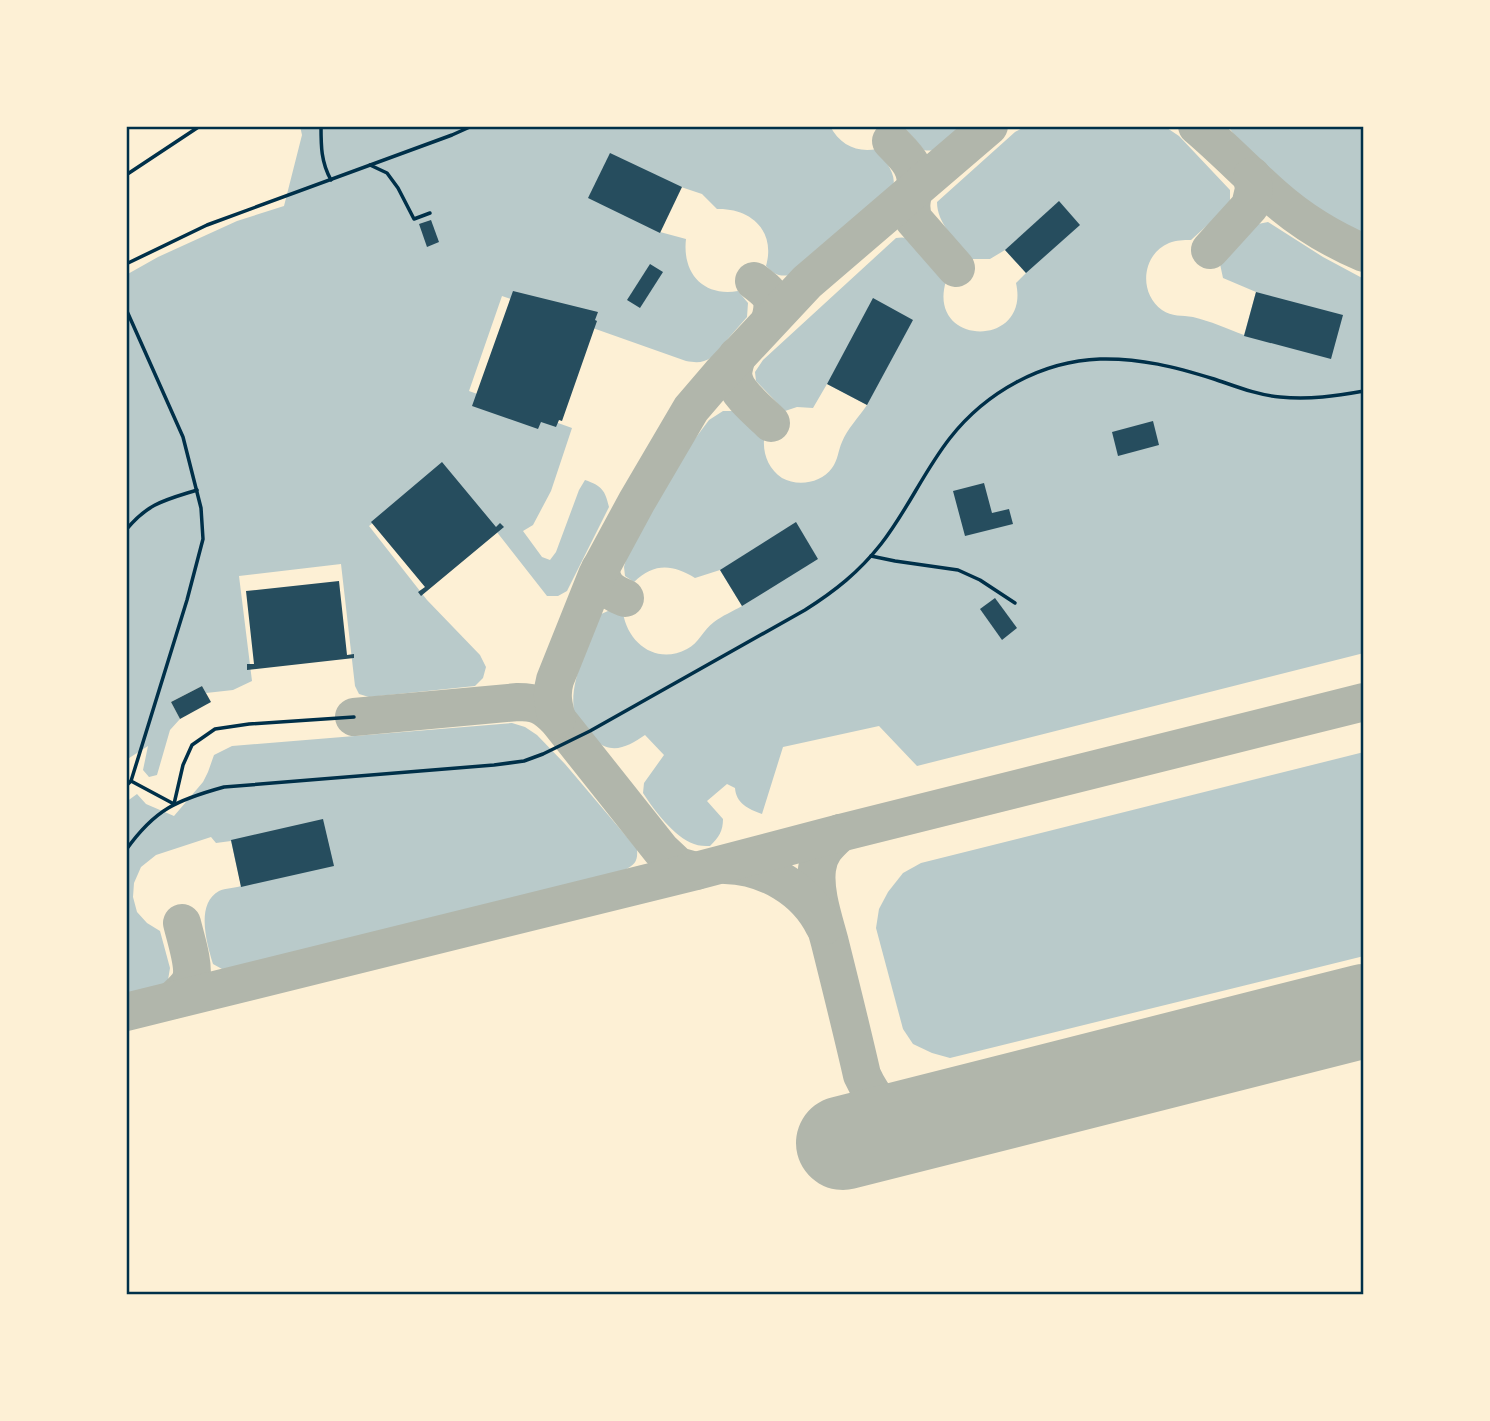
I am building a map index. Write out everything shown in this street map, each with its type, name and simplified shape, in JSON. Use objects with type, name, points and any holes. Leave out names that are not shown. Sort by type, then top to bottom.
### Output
[{"type":"lane","points":[[126,175],[200,126]]},
{"type":"lane","points":[[321,126],[321,148],[325,169],[331,180]]},
{"type":"lane","points":[[126,264],[207,225],[472,126]]},
{"type":"lane","points":[[370,165],[387,173],[414,219],[430,213]]},
{"type":"lane","points":[[126,309],[183,437],[201,508],[203,538],[187,600],[131,781],[126,786]]},
{"type":"lane","points":[[126,850],[140,830],[164,809],[192,796],[224,786],[524,761],[590,731],[806,610],[835,591],[883,542],[950,437],[995,395],[1036,372],[1088,359],[1125,358],[1160,363],[1253,392],[1279,397],[1337,396],[1364,391]]},
{"type":"lane","points":[[126,530],[139,515],[161,502],[197,490]]},
{"type":"lane","points":[[871,556],[958,570],[980,580],[1015,603]]},
{"type":"lane","points":[[174,804],[183,765],[192,745],[215,729],[354,717]]},
{"type":"lane","points":[[131,781],[174,804]]},
{"type":"shaded area","points":[[300,126],[830,126],[844,143],[850,146],[863,150],[877,149],[894,180],[891,191],[791,275],[783,276],[766,266],[768,253],[764,232],[750,217],[717,209],[702,194],[681,187],[660,232],[686,239],[688,262],[697,280],[715,290],[738,291],[748,303],[747,317],[712,357],[703,361],[686,361],[502,296],[469,391],[572,428],[551,491],[533,525],[523,531],[542,557],[550,560],[556,552],[585,480],[602,489],[609,507],[567,591],[558,596],[547,596],[445,466],[369,526],[427,600],[480,655],[486,667],[483,678],[475,686],[369,697],[359,694],[355,686],[341,564],[239,576],[252,681],[233,690],[206,693],[202,686],[171,702],[180,719],[170,730],[157,775],[149,777],[143,770],[148,746],[126,760],[126,275],[158,257],[237,221],[284,206],[302,135]]},
{"type":"shaded area","points":[[903,126],[964,126],[946,143],[930,151],[924,150]]},
{"type":"shaded area","points":[[1026,126],[1164,126],[1179,136],[1230,190],[1230,201],[1223,211],[1191,240],[1169,243],[1153,256],[1146,274],[1149,294],[1154,303],[1166,312],[1193,317],[1244,335],[1256,292],[1223,278],[1220,264],[1258,224],[1268,222],[1364,279],[1364,653],[917,766],[879,726],[783,747],[762,814],[744,805],[735,788],[727,784],[707,801],[723,819],[718,837],[710,846],[687,840],[665,822],[643,793],[644,783],[664,755],[645,735],[633,743],[615,748],[596,741],[581,726],[575,715],[573,703],[576,678],[599,615],[608,611],[623,613],[631,634],[646,649],[665,654],[687,649],[714,622],[742,606],[720,570],[695,578],[679,570],[663,568],[649,571],[634,582],[625,576],[624,567],[628,552],[685,452],[709,420],[723,411],[734,411],[764,440],[768,461],[782,478],[809,482],[822,477],[832,468],[844,437],[867,405],[827,384],[813,408],[797,407],[785,411],[756,381],[755,372],[763,360],[896,238],[912,240],[935,265],[946,281],[944,303],[951,318],[963,328],[979,332],[995,329],[1009,320],[1016,305],[1016,283],[1026,273],[1005,250],[990,259],[972,259],[945,226],[937,202],[1015,132]]},
{"type":"shaded area","points":[[1228,126],[1364,126],[1364,235],[1327,215],[1289,189],[1254,158]]},
{"type":"shaded area","points":[[512,723],[537,735],[565,764],[637,849],[633,864],[624,870],[237,968],[222,969],[213,964],[208,946],[205,925],[207,905],[219,891],[241,886],[231,841],[216,843],[211,837],[156,855],[141,867],[134,883],[133,897],[137,912],[147,923],[160,931],[170,968],[168,980],[158,988],[126,996],[126,802],[137,794],[146,804],[174,816],[203,782],[214,755],[232,746]]},
{"type":"shaded area","points":[[1364,752],[1364,956],[950,1058],[913,1044],[903,1029],[876,928],[879,909],[903,873],[921,863]]},
{"type":"building","points":[[610,153],[682,187],[660,233],[588,198]]},
{"type":"building","points":[[1059,201],[1080,225],[1026,273],[1005,250]]},
{"type":"building","points":[[431,220],[439,242],[427,247],[419,224]]},
{"type":"building","points":[[650,264],[663,272],[640,308],[627,300]]},
{"type":"building","points":[[513,291],[598,312],[562,421],[559,420],[556,427],[541,422],[538,429],[472,406]]},
{"type":"building","points":[[1256,292],[1343,315],[1331,359],[1244,336]]},
{"type":"building","points":[[873,298],[913,320],[867,405],[827,384]]},
{"type":"building","points":[[1153,421],[1159,445],[1118,456],[1112,432]]},
{"type":"building","points":[[442,462],[496,527],[500,523],[504,527],[421,596],[418,592],[425,587],[371,522]]},
{"type":"building","points":[[984,483],[992,513],[1009,509],[1013,524],[965,536],[953,491]]},
{"type":"building","points":[[796,522],[818,559],[742,606],[720,570]]},
{"type":"building","points":[[339,581],[347,655],[354,654],[354,658],[247,670],[247,664],[254,664],[246,591]]},
{"type":"building","points":[[995,598],[1017,628],[1002,640],[980,609]]},
{"type":"building","points":[[202,686],[211,702],[180,719],[171,702]]},
{"type":"building","points":[[323,819],[334,866],[241,887],[231,840]]},
{"type":"taxiway","points":[[557,719],[553,699],[555,680],[597,575],[691,409],[807,282],[989,126]]},
{"type":"taxiway","points":[[1197,126],[1294,213],[1328,235],[1364,253]]},
{"type":"taxiway","points":[[891,141],[912,167],[916,188]]},
{"type":"taxiway","points":[[1210,250],[1250,206],[1254,189],[1252,176]]},
{"type":"taxiway","points":[[914,190],[911,205],[914,220],[956,268]]},
{"type":"taxiway","points":[[754,281],[771,297],[770,320]]},
{"type":"taxiway","points":[[737,356],[733,374],[736,385],[771,423]]},
{"type":"taxiway","points":[[600,569],[608,588],[625,598]]},
{"type":"taxiway","points":[[354,717],[518,702],[539,705],[557,719],[661,850],[678,866],[696,871]]},
{"type":"taxiway","points":[[126,1012],[1364,702]]},
{"type":"taxiway","points":[[840,833],[822,853],[817,869],[817,887],[862,1075],[872,1094],[884,1107],[918,1124]]},
{"type":"taxiway","points":[[725,865],[755,870],[783,882],[807,901],[824,926]]},
{"type":"taxiway","points":[[173,1000],[188,985],[192,973],[182,923]]},
{"type":"runway","points":[[843,1143],[1364,1011]]}]
